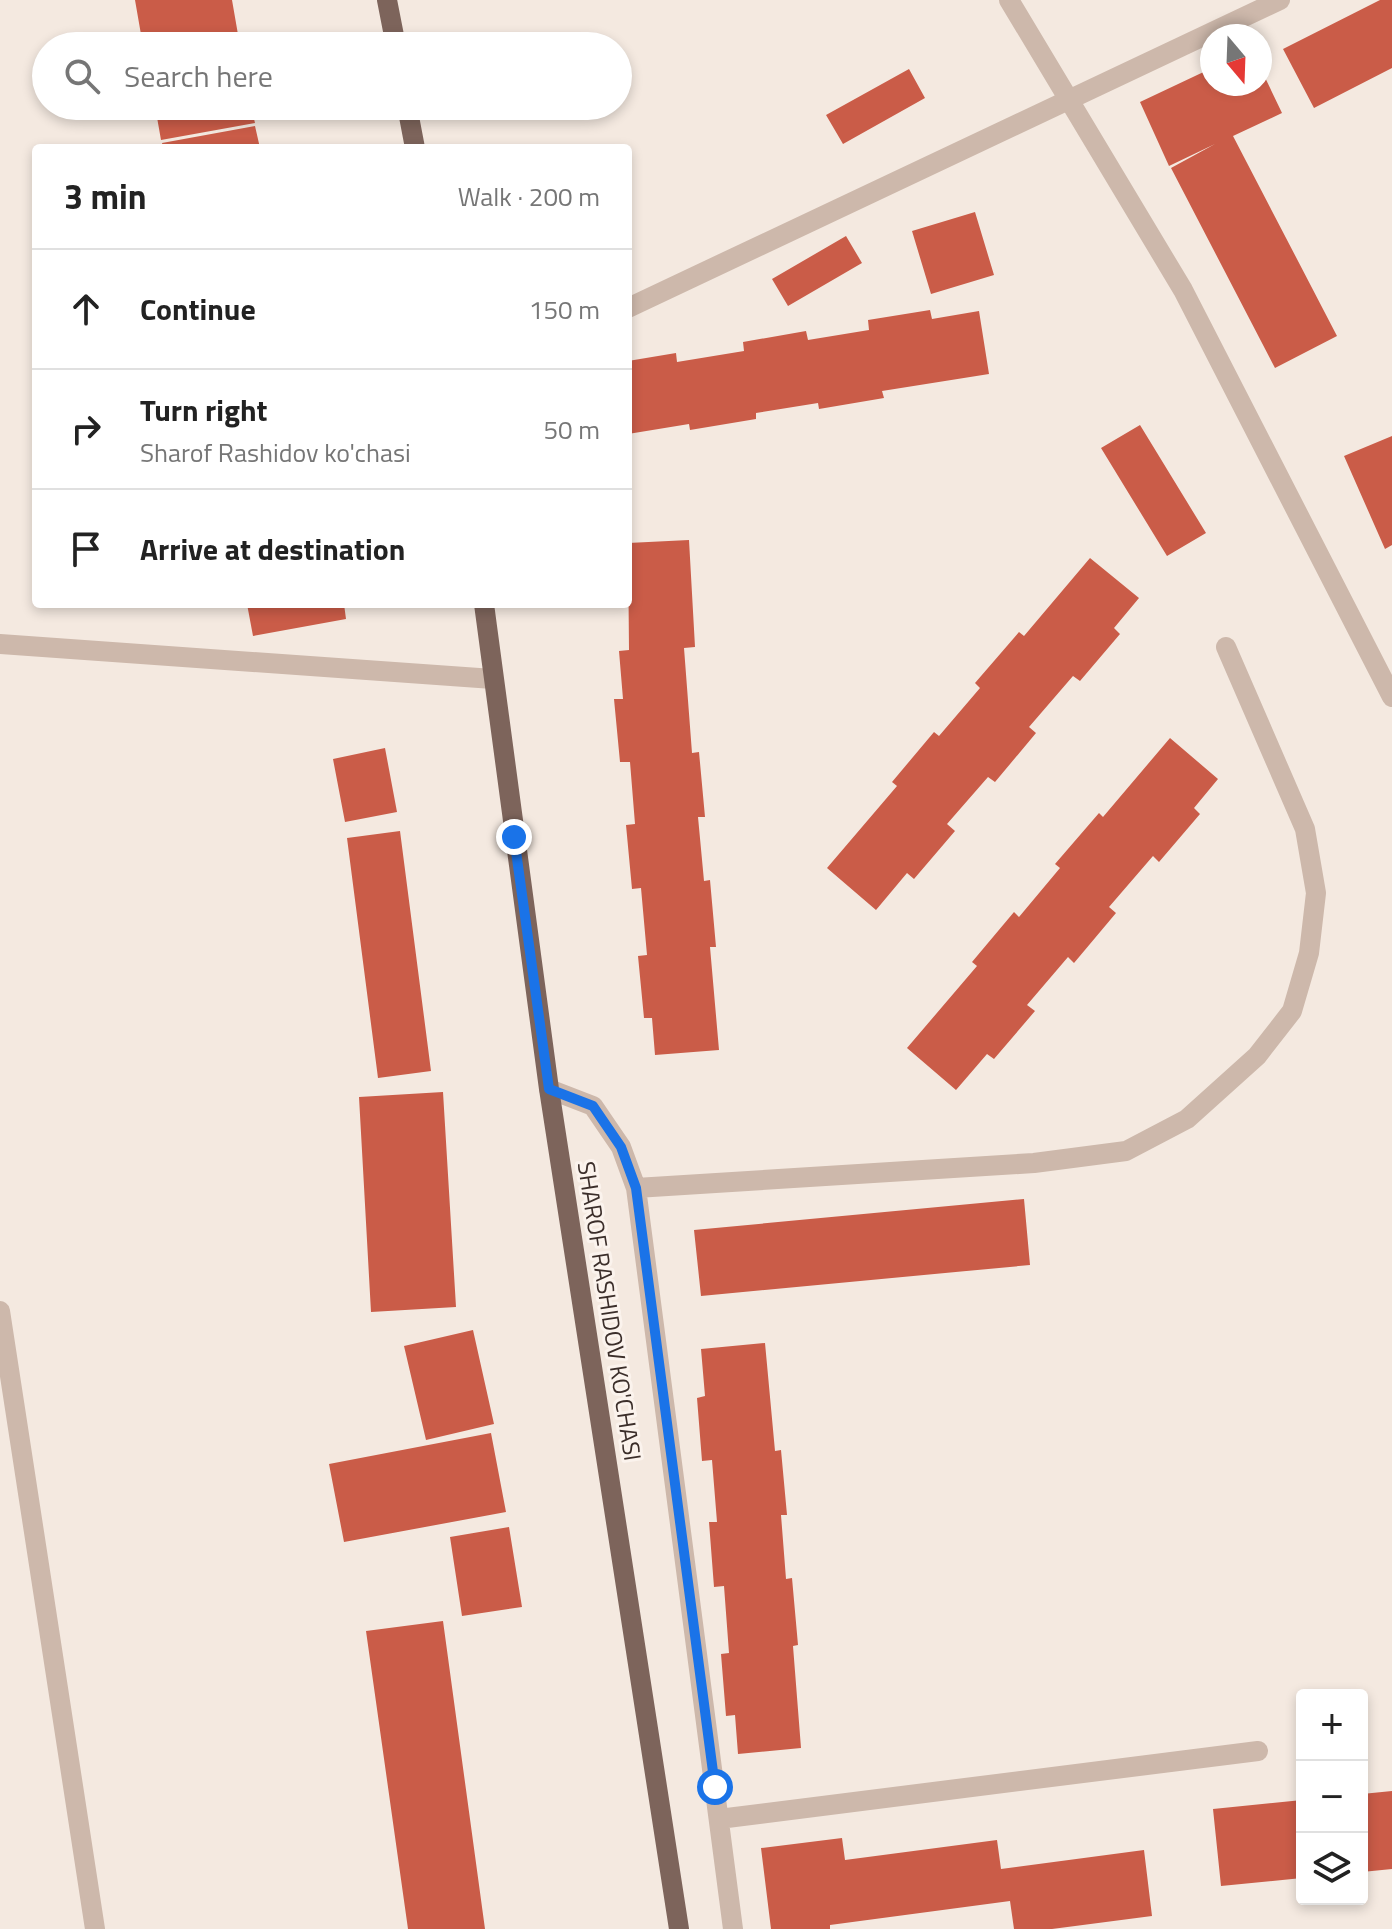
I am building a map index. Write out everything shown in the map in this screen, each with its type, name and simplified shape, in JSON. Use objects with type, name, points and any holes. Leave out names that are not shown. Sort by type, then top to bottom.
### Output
[{"type":"main road","points":[[387,0],[393,32]]},
{"type":"main road","points":[[410,120],[414,144]]},
{"type":"main road","name":"SHAROF RASHIDOV KO'CHASI","points":[[484,608],[549,1089],[679,1929]]},
{"type":"street","points":[[1009,0],[1183,290],[1392,697]]},
{"type":"street","points":[[632,306],[1280,0]]},
{"type":"street","points":[[0,644],[493,679]]},
{"type":"street","points":[[636,1188],[1034,1163],[1126,1151],[1187,1119],[1257,1056],[1292,1011],[1309,953],[1316,893],[1305,829],[1226,647]]},
{"type":"street","points":[[549,1089],[593,1106],[621,1147],[636,1188],[733,1929]]},
{"type":"street","points":[[0,1311],[95,1929]]},
{"type":"street","points":[[719,1819],[1258,1751]]},
{"type":"building","points":[[135,0],[232,0],[238,32],[141,32]]},
{"type":"building","points":[[1380,0],[1392,0],[1392,68],[1314,108],[1283,49]]},
{"type":"building","points":[[909,69],[925,98],[843,144],[826,115]]},
{"type":"building","points":[[1200,74],[1200,96],[1272,96],[1272,92],[1282,113],[1233,136],[1337,336],[1275,368],[1171,168],[1215,144],[1169,166],[1140,102]]},
{"type":"building","points":[[157,120],[254,120],[255,123],[161,140]]},
{"type":"building","points":[[255,126],[259,144],[162,144]]},
{"type":"building","points":[[975,212],[994,275],[931,294],[912,231]]},
{"type":"building","points":[[846,236],[862,263],[788,306],[772,279]]},
{"type":"building","points":[[930,310],[932,319],[979,311],[989,374],[882,391],[884,398],[819,409],[818,403],[756,413],[756,419],[690,430],[689,424],[632,433],[632,360],[676,353],[677,362],[744,351],[743,342],[806,331],[808,340],[869,330],[868,320]]},
{"type":"building","points":[[1140,425],[1206,533],[1167,556],[1101,448]]},
{"type":"building","points":[[1392,436],[1392,545],[1385,549],[1344,456]]},
{"type":"building","points":[[689,540],[695,647],[684,648],[692,753],[699,752],[705,817],[698,817],[704,881],[710,880],[716,947],[710,947],[719,1050],[655,1055],[652,1018],[644,1018],[638,956],[647,955],[641,888],[632,889],[626,825],[635,824],[630,762],[620,762],[614,699],[623,699],[619,651],[629,650],[632,543]]},
{"type":"building","points":[[1090,558],[1139,598],[1114,628],[1120,634],[1080,681],[1073,676],[1029,727],[1036,733],[995,782],[988,777],[947,824],[955,831],[914,879],[907,873],[876,910],[827,868],[897,786],[892,782],[934,732],[939,736],[980,688],[975,683],[1019,632],[1024,636]]},
{"type":"building","points":[[248,608],[345,608],[346,619],[253,636]]},
{"type":"building","points":[[1170,738],[1218,779],[1194,808],[1200,814],[1159,862],[1153,856],[1109,907],[1116,913],[1074,963],[1068,957],[1027,1005],[1035,1011],[994,1059],[987,1054],[956,1090],[907,1048],[977,966],[972,962],[1014,912],[1019,917],[1060,868],[1055,864],[1099,813],[1103,817]]},
{"type":"building","points":[[385,748],[397,812],[345,822],[333,759]]},
{"type":"building","points":[[400,831],[431,1071],[378,1078],[347,838]]},
{"type":"building","points":[[443,1092],[456,1307],[371,1312],[359,1097]]},
{"type":"building","points":[[1024,1199],[1030,1265],[701,1296],[694,1230]]},
{"type":"building","points":[[473,1330],[494,1424],[426,1440],[404,1346]]},
{"type":"building","points":[[765,1343],[775,1451],[781,1450],[787,1515],[781,1515],[786,1579],[792,1578],[798,1645],[793,1646],[801,1748],[738,1754],[735,1715],[726,1716],[721,1654],[729,1653],[724,1586],[714,1587],[709,1522],[717,1522],[712,1460],[702,1461],[697,1398],[705,1396],[701,1349]]},
{"type":"building","points":[[491,1433],[506,1512],[344,1542],[329,1464]]},
{"type":"building","points":[[509,1527],[522,1607],[462,1616],[450,1537]]},
{"type":"building","points":[[443,1621],[485,1929],[408,1929],[366,1631]]},
{"type":"building","points":[[1392,1791],[1392,1869],[1368,1871],[1368,1793]]},
{"type":"building","points":[[1296,1801],[1296,1879],[1221,1886],[1213,1809]]},
{"type":"building","points":[[842,1838],[845,1860],[997,1840],[1001,1869],[1144,1850],[1152,1916],[1052,1929],[1014,1929],[1010,1901],[830,1925],[830,1929],[771,1929],[761,1848]]},
{"type":"route","points":[[514,837],[549,1089],[593,1106],[621,1147],[636,1188],[715,1787]]}]
